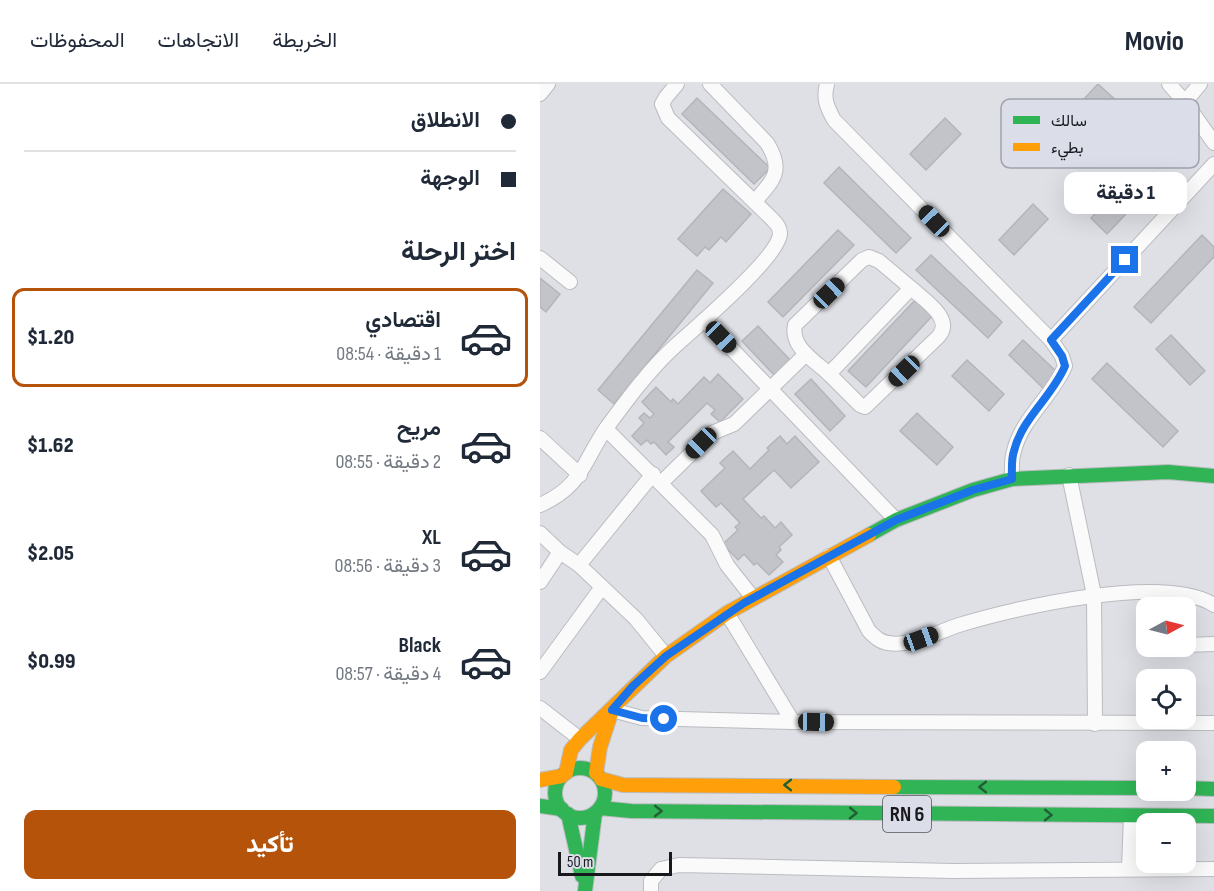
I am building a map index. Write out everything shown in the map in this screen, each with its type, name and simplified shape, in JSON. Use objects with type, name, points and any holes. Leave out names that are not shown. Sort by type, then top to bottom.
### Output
[{"type":"main road","points":[[585,891],[565,812],[558,803],[556,789],[564,775],[571,750],[633,686],[666,656],[728,613],[896,520],[973,490],[1012,479],[1168,472],[1214,476]]},
{"type":"main road","points":[[585,891],[598,811],[605,794],[599,776],[600,747],[612,710]]},
{"type":"main road","points":[[540,780],[564,775],[581,768],[599,776]]},
{"type":"main road","name":"RN 6","points":[[599,776],[622,785],[1136,788]]},
{"type":"main road","points":[[1196,788],[1214,789]]},
{"type":"main road","points":[[540,806],[582,818],[598,811]]},
{"type":"main road","name":"RN 6","points":[[598,811],[1214,816]]},
{"type":"street","points":[[540,94],[548,84]]},
{"type":"street","points":[[540,505],[570,485],[580,475],[606,429],[664,356],[704,320],[772,252],[780,234],[778,226],[755,201],[668,118],[662,104],[677,84]]},
{"type":"street","points":[[710,84],[767,143],[773,153],[776,174],[772,183],[755,201]]},
{"type":"street","points":[[827,84],[824,95],[834,120],[1051,340],[1062,356],[1065,366],[1060,379],[1029,418],[1017,440],[1013,453],[1012,479]]},
{"type":"street","points":[[1170,84],[1182,99]]},
{"type":"street","points":[[1188,99],[1200,84]]},
{"type":"street","points":[[1205,129],[1214,117]]},
{"type":"street","points":[[1199,121],[1214,143]]},
{"type":"street","points":[[1051,340],[1214,164]]},
{"type":"street","points":[[869,257],[879,261],[911,288],[940,316],[945,326],[943,332],[865,407],[860,405],[797,343],[795,325],[865,258],[869,257]]},
{"type":"street","points":[[540,258],[570,282]]},
{"type":"street","points":[[829,374],[911,288]]},
{"type":"street","points":[[704,320],[896,520]]},
{"type":"street","points":[[579,565],[657,478],[712,433],[734,424],[806,354]]},
{"type":"street","points":[[606,429],[712,535],[727,565],[753,598]]},
{"type":"street","points":[[540,438],[580,475]]},
{"type":"street","points":[[1069,475],[1094,595],[1095,724]]},
{"type":"street","points":[[540,533],[560,552],[579,565],[636,619],[666,656]]},
{"type":"street","points":[[540,582],[560,552]]},
{"type":"street","points":[[829,556],[869,632],[879,640],[889,643],[921,639],[960,625],[1022,609],[1094,595],[1156,592],[1198,597],[1214,605]]},
{"type":"street","points":[[540,672],[602,588]]},
{"type":"street","points":[[1156,592],[1156,597]]},
{"type":"street","points":[[728,613],[793,722]]},
{"type":"street","points":[[1196,645],[1214,644]]},
{"type":"street","points":[[540,708],[580,739]]},
{"type":"street","points":[[612,710],[642,718],[793,722],[1214,723]]},
{"type":"street","points":[[1129,868],[1131,816]]},
{"type":"street","points":[[651,891],[651,881],[661,869],[679,865],[953,871],[1214,869]]},
{"type":"building","points":[[1098,84],[1115,99],[1084,99]]},
{"type":"building","points":[[697,98],[770,168],[754,184],[682,114]]},
{"type":"building","points":[[945,118],[961,134],[926,170],[910,154]]},
{"type":"building","points":[[839,167],[911,238],[896,253],[824,183]]},
{"type":"building","points":[[1126,182],[1142,197],[1107,234],[1091,218]]},
{"type":"building","points":[[723,189],[751,214],[726,242],[721,237],[709,250],[705,247],[697,256],[678,239]]},
{"type":"building","points":[[1033,204],[1048,219],[1014,255],[999,240]]},
{"type":"building","points":[[838,230],[854,245],[783,317],[768,302]]},
{"type":"building","points":[[1202,235],[1214,247],[1214,257],[1151,323],[1134,307]]},
{"type":"building","points":[[931,255],[1002,322],[988,338],[916,270]]},
{"type":"building","points":[[697,270],[713,283],[614,404],[598,390]]},
{"type":"building","points":[[540,278],[560,294],[546,312],[540,307]]},
{"type":"building","points":[[918,297],[935,313],[866,387],[848,371]]},
{"type":"building","points":[[758,326],[792,362],[776,377],[742,341]]},
{"type":"building","points":[[1171,335],[1205,371],[1190,385],[1156,349]]},
{"type":"building","points":[[1023,340],[1059,374],[1044,389],[1009,355]]},
{"type":"building","points":[[967,360],[1004,394],[989,411],[952,376]]},
{"type":"building","points":[[1107,363],[1178,431],[1163,447],[1092,379]]},
{"type":"building","points":[[718,374],[743,399],[720,422],[711,414],[715,410],[707,403],[668,442],[674,447],[666,455],[654,442],[651,444],[647,440],[641,445],[632,436],[644,423],[639,418],[644,413],[650,418],[654,414],[642,402],[656,387],[671,402],[673,399],[678,404],[704,377],[710,383]]},
{"type":"building","points":[[811,379],[845,416],[830,431],[795,394]]},
{"type":"building","points":[[917,413],[953,447],[937,465],[900,431]]},
{"type":"building","points":[[780,436],[787,444],[795,436],[819,462],[791,488],[774,470],[743,499],[761,518],[764,516],[775,528],[781,522],[792,535],[779,547],[781,550],[776,555],[783,562],[769,575],[757,563],[754,565],[744,554],[738,560],[723,544],[738,530],[735,527],[740,523],[721,503],[716,507],[701,491],[725,468],[720,463],[733,451],[750,469]]},
{"type":"traffic: fast","points":[[869,535],[896,520],[973,490],[1012,479],[1168,472],[1214,476]]},
{"type":"traffic: fast","points":[[580,768],[594,772],[601,779],[605,793],[601,807],[594,814],[580,818],[566,814],[559,807],[555,793],[559,779],[566,772],[580,768]]},
{"type":"traffic: fast","points":[[894,787],[1136,788]]},
{"type":"traffic: fast","points":[[1196,788],[1214,789]]},
{"type":"traffic: fast","points":[[540,806],[562,809]]},
{"type":"traffic: fast","points":[[600,808],[631,811],[1214,816]]},
{"type":"traffic: fast","points":[[585,891],[595,813]]},
{"type":"traffic: fast","points":[[568,814],[582,876]]},
{"type":"traffic: slow","points":[[566,773],[571,750],[580,739],[666,656],[727,613],[869,535]]},
{"type":"traffic: slow","points":[[596,773],[600,747],[611,713]]},
{"type":"traffic: slow","points":[[540,780],[562,776]]},
{"type":"traffic: slow","points":[[601,779],[623,785],[894,787]]},
{"type":"route","points":[[664,719],[642,718],[612,710],[633,686],[666,656],[744,603],[896,520],[973,490],[1012,479],[1013,453],[1017,440],[1029,418],[1060,379],[1065,366],[1062,356],[1051,340],[1125,260]]}]
